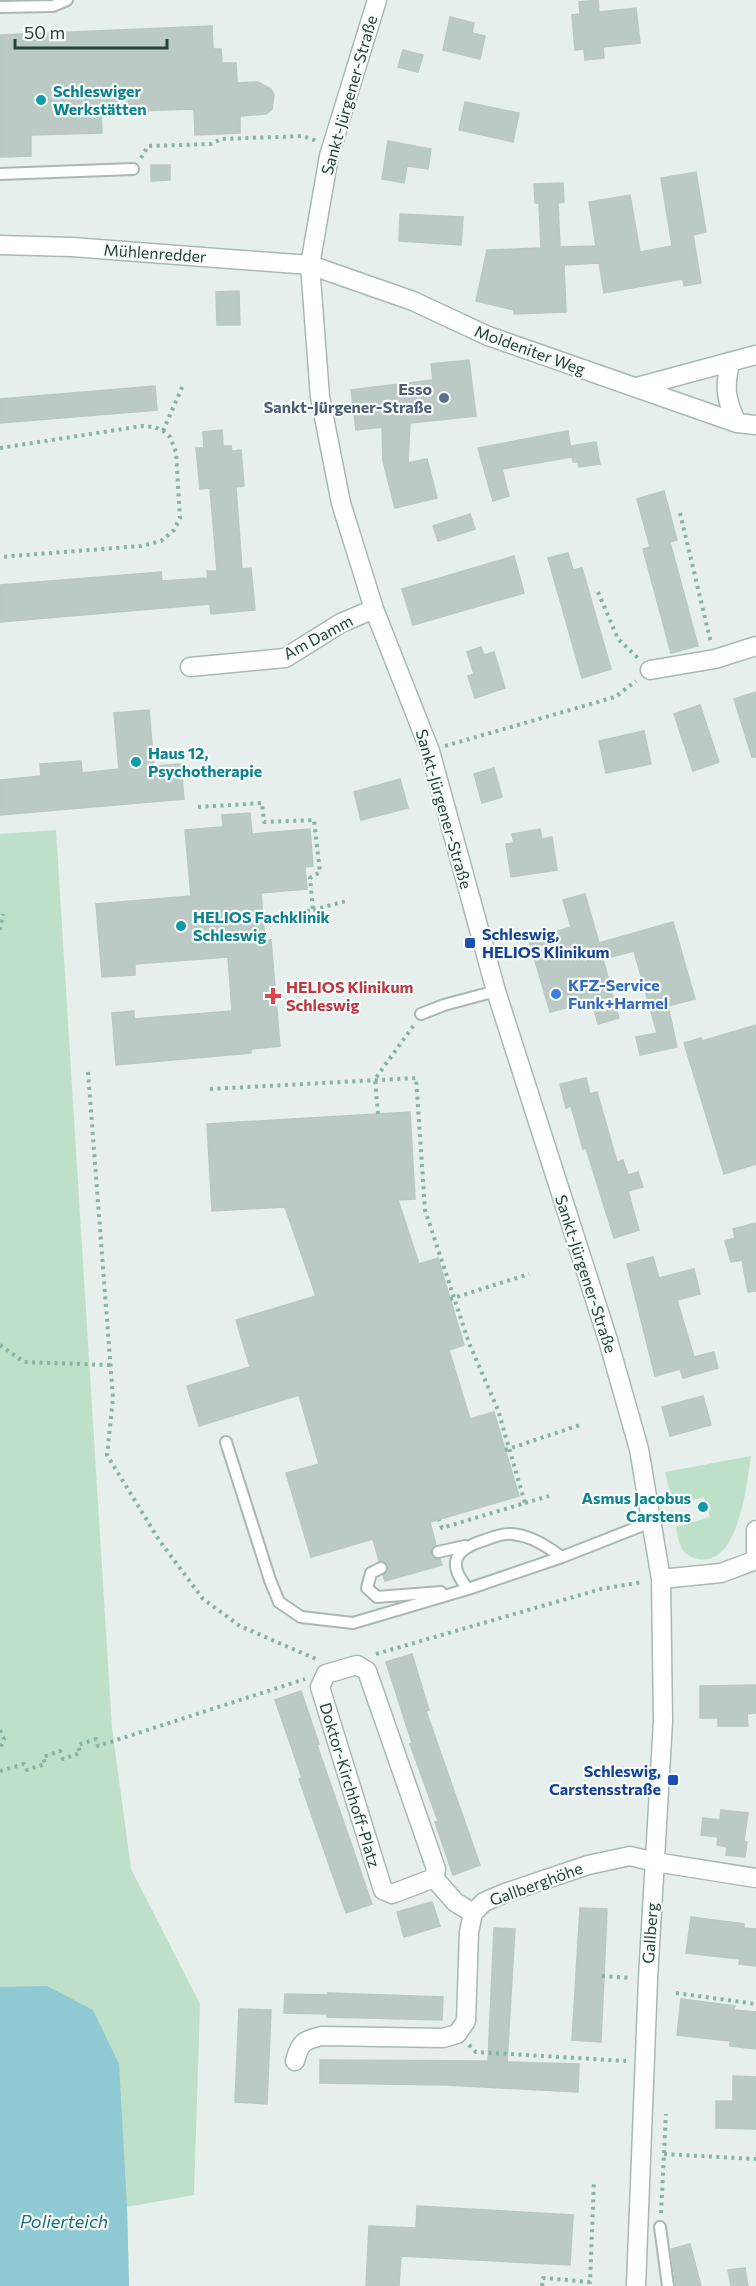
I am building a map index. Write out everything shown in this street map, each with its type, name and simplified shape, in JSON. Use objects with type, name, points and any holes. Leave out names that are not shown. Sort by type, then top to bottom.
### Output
[{"type":"street","name":"Sankt-Jürgener-Straße","points":[[377,0],[332,146],[310,265],[320,397],[341,503],[374,609],[430,751],[496,991],[608,1340],[639,1449],[661,1579]]},
{"type":"street","name":"Mühlenredder","points":[[0,245],[81,248],[310,265]]},
{"type":"street","name":"Moldeniter Weg","points":[[310,265],[413,301],[488,336],[737,423],[756,425]]},
{"type":"street","points":[[637,387],[756,355]]},
{"type":"street","points":[[730,363],[726,381],[727,402],[737,423]]},
{"type":"street","name":"Am Damm","points":[[190,667],[285,658],[341,623],[374,609]]},
{"type":"street","points":[[650,670],[715,658],[756,646]]},
{"type":"street","points":[[661,1579],[722,1573],[756,1560],[756,1530]]},
{"type":"street","name":"Gallberg","points":[[636,2286],[648,1979],[663,1721],[661,1579]]},
{"type":"street","points":[[341,1669],[367,1671],[436,1869],[434,1878],[455,1902],[473,1912]]},
{"type":"street","name":"Doktor-Kirchhoff-Platz","points":[[341,1669],[320,1687],[383,1890],[392,1894],[434,1878]]},
{"type":"street","name":"Gallberghöhe","points":[[457,2034],[466,2021],[469,1932],[473,1912],[484,1902],[588,1865],[630,1856],[756,1878]]},
{"type":"street","points":[[295,2061],[299,2046],[308,2039],[322,2036],[443,2038],[457,2034]]},
{"type":"lane","points":[[0,7],[53,6],[67,0]]},
{"type":"lane","points":[[0,174],[134,169]]},
{"type":"lane","points":[[421,1014],[444,1005],[496,991]]},
{"type":"lane","points":[[226,1442],[279,1602],[301,1617],[353,1623],[468,1589],[562,1557],[651,1522]]},
{"type":"lane","points":[[438,1552],[510,1534],[538,1541],[562,1557]]},
{"type":"lane","points":[[468,1545],[459,1553],[456,1562],[458,1577],[468,1589]]},
{"type":"lane","points":[[381,1568],[371,1573],[368,1588],[377,1597],[468,1589]]},
{"type":"lane","points":[[660,2227],[668,2286]]},
{"type":"path","points":[[134,169],[148,146],[211,144],[220,139],[303,136],[332,146]]},
{"type":"path","points":[[163,431],[184,383]]},
{"type":"path","points":[[0,448],[142,426],[163,431],[170,437],[176,452],[180,518],[174,530],[161,541],[141,546],[0,557]]},
{"type":"path","points":[[680,513],[715,658]]},
{"type":"path","points":[[463,741],[615,697],[650,670],[618,639],[598,592]]},
{"type":"path","points":[[198,807],[262,803],[264,822],[314,820],[320,872],[310,878],[313,910]]},
{"type":"path","points":[[284,915],[346,901]]},
{"type":"path","points":[[0,930],[3,914]]},
{"type":"path","points":[[378,1114],[375,1079],[421,1014]]},
{"type":"path","points":[[88,1072],[113,1398],[107,1455],[182,1572],[203,1599],[240,1626],[341,1669]]},
{"type":"path","points":[[210,1089],[416,1078],[425,1210],[452,1298],[498,1410],[507,1450],[525,1503]]},
{"type":"path","points":[[452,1298],[529,1274]]},
{"type":"path","points":[[0,1345],[24,1362],[111,1365]]},
{"type":"path","points":[[507,1450],[580,1425]]},
{"type":"path","points":[[440,1520],[442,1528],[549,1496]]},
{"type":"path","points":[[0,1771],[24,1764],[27,1770],[45,1764],[43,1757],[60,1751],[63,1759],[80,1753],[78,1745],[96,1739],[98,1746],[341,1669],[373,1654],[601,1589],[661,1579]]},
{"type":"path","points":[[0,1730],[4,1739],[0,1749]]},
{"type":"path","points":[[602,1976],[648,1979]]},
{"type":"path","points":[[676,1993],[756,2004]]},
{"type":"path","points":[[457,2034],[476,2052],[614,2061]]},
{"type":"path","points":[[660,2227],[666,2114]]},
{"type":"path","points":[[664,2154],[756,2159]]},
{"type":"path","points":[[542,2286],[543,2278],[590,2282],[594,2181]]},
{"type":"green space","points":[[56,830],[112,1728],[131,1869],[200,2004],[194,2195],[127,2207],[129,2286],[0,2286],[0,834]]},
{"type":"green space","points":[[751,1456],[743,1502],[732,1537],[723,1550],[712,1558],[698,1559],[687,1555],[680,1543],[676,1527],[710,1517],[704,1497],[673,1505],[665,1472]]},
{"type":"water","name":"Polierteich","points":[[47,1986],[93,2010],[119,2064],[129,2286],[0,2286],[0,1987]]},
{"type":"building","points":[[598,0],[599,12],[636,8],[640,43],[603,47],[604,58],[585,60],[584,49],[575,50],[572,15],[580,14],[579,2]]},
{"type":"building","points":[[450,17],[474,23],[472,33],[485,36],[480,59],[443,50]]},
{"type":"building","points":[[212,26],[213,49],[221,49],[222,63],[236,63],[237,83],[258,82],[271,89],[274,95],[272,109],[266,114],[240,116],[240,133],[195,135],[194,109],[101,112],[102,133],[31,135],[31,156],[0,157],[0,35]]},
{"type":"building","points":[[403,50],[423,55],[418,72],[398,67]]},
{"type":"building","points":[[465,102],[519,113],[513,142],[459,130]]},
{"type":"building","points":[[388,141],[431,149],[428,169],[407,166],[404,183],[382,179]]},
{"type":"building","points":[[151,165],[170,165],[170,180],[151,181]]},
{"type":"building","points":[[696,172],[706,232],[693,235],[701,283],[684,286],[683,279],[604,293],[599,263],[564,265],[566,312],[514,314],[514,310],[476,301],[487,250],[541,248],[539,203],[535,203],[534,184],[563,183],[564,202],[558,203],[560,247],[596,246],[589,202],[630,195],[640,252],[672,246],[661,178]]},
{"type":"building","points":[[400,214],[463,217],[461,245],[399,241]]},
{"type":"building","points":[[239,291],[240,325],[217,325],[216,292]]},
{"type":"building","points":[[469,360],[476,416],[410,423],[408,463],[427,459],[437,498],[395,508],[383,461],[382,427],[356,430],[351,390],[433,380],[431,364]]},
{"type":"building","points":[[155,386],[157,410],[0,423],[0,399]]},
{"type":"building","points":[[222,430],[223,446],[231,446],[232,451],[241,450],[244,486],[236,487],[242,569],[251,568],[255,610],[211,614],[210,604],[0,622],[0,585],[161,572],[162,581],[208,578],[207,571],[217,571],[210,488],[200,489],[196,448],[204,448],[203,432]]},
{"type":"building","points":[[568,431],[572,457],[502,469],[509,496],[493,501],[478,448]]},
{"type":"building","points":[[596,442],[600,464],[579,467],[578,462],[573,462],[570,446]]},
{"type":"building","points":[[664,491],[677,540],[670,542],[698,646],[671,653],[643,549],[650,547],[637,499]]},
{"type":"building","points":[[470,514],[475,529],[438,541],[433,526]]},
{"type":"building","points":[[568,553],[573,570],[582,568],[611,669],[582,678],[548,558]]},
{"type":"building","points":[[514,556],[524,593],[413,625],[402,589]]},
{"type":"building","points":[[481,647],[484,655],[494,652],[505,688],[475,698],[468,676],[474,674],[467,652]]},
{"type":"building","points":[[756,692],[756,757],[752,757],[734,699]]},
{"type":"building","points":[[700,705],[719,762],[693,771],[674,714]]},
{"type":"building","name":"Haus 12, Psychotherapie","points":[[149,710],[154,766],[181,764],[184,799],[0,815],[0,780],[41,776],[40,764],[81,761],[82,773],[119,769],[114,713]]},
{"type":"building","points":[[644,731],[651,764],[606,773],[599,741]]},
{"type":"building","points":[[494,768],[502,797],[482,803],[474,774]]},
{"type":"building","points":[[400,779],[408,808],[361,820],[354,792]]},
{"type":"building","name":"HELIOS Fachklinik Schleswig","points":[[250,813],[252,834],[310,829],[313,866],[305,867],[307,889],[261,893],[265,940],[271,940],[280,1046],[251,1049],[251,1053],[116,1065],[112,1013],[134,1011],[134,1019],[232,1011],[228,957],[135,964],[135,975],[102,977],[96,904],[191,896],[185,830],[223,827],[222,815]]},
{"type":"building","points":[[540,829],[542,839],[552,837],[557,870],[511,877],[506,844],[514,843],[512,834]]},
{"type":"building","points":[[585,894],[599,943],[673,922],[695,999],[668,1006],[677,1047],[640,1055],[636,1037],[657,1033],[634,951],[603,959],[619,1018],[598,1024],[592,1001],[550,1012],[529,940],[571,927],[563,900]]},
{"type":"building","points":[[756,1025],[756,1164],[724,1174],[684,1043],[701,1038],[702,1041]]},
{"type":"building","points":[[586,1078],[590,1094],[597,1092],[617,1162],[623,1160],[628,1175],[638,1172],[643,1187],[628,1191],[639,1230],[614,1238],[586,1148],[583,1149],[571,1106],[566,1108],[560,1084]]},
{"type":"building","points":[[410,1112],[415,1199],[398,1200],[419,1264],[438,1258],[464,1345],[449,1350],[470,1419],[494,1412],[519,1496],[430,1522],[436,1545],[431,1549],[431,1554],[435,1559],[440,1559],[442,1565],[385,1581],[383,1575],[388,1572],[388,1565],[385,1561],[379,1561],[373,1539],[311,1557],[286,1473],[319,1464],[299,1395],[199,1426],[187,1386],[250,1367],[236,1320],[316,1296],[285,1207],[212,1211],[207,1124]]},
{"type":"building","points":[[756,1223],[756,1291],[748,1292],[742,1260],[731,1262],[725,1241],[735,1238],[733,1229]]},
{"type":"building","points":[[653,1257],[659,1278],[694,1269],[700,1294],[677,1300],[694,1357],[714,1352],[718,1368],[683,1378],[680,1369],[655,1376],[627,1264]]},
{"type":"building","points":[[703,1396],[711,1425],[670,1436],[662,1407]]},
{"type":"building","points":[[412,1654],[429,1710],[426,1711],[480,1865],[453,1875],[435,1822],[438,1821],[410,1744],[412,1743],[386,1662]]},
{"type":"building","points":[[756,1685],[756,1713],[747,1714],[748,1726],[718,1726],[718,1718],[700,1718],[700,1686]]},
{"type":"building","points":[[301,1691],[319,1744],[317,1745],[372,1904],[346,1913],[299,1779],[302,1778],[275,1700]]},
{"type":"building","points":[[721,1810],[748,1813],[744,1841],[747,1842],[745,1857],[726,1855],[727,1847],[717,1845],[718,1837],[701,1835],[703,1818],[720,1820]]},
{"type":"building","points":[[432,1902],[440,1926],[404,1937],[397,1912]]},
{"type":"building","points":[[580,1908],[607,1909],[601,2042],[572,2040]]},
{"type":"building","points":[[691,1917],[744,1924],[744,1928],[756,1929],[756,1966],[739,1964],[740,1959],[686,1953]]},
{"type":"building","points":[[494,1928],[515,1929],[507,2062],[579,2064],[578,2092],[446,2085],[320,2083],[320,2060],[488,2061]]},
{"type":"building","points":[[328,1993],[443,1997],[442,2020],[327,2017],[327,2014],[284,2013],[285,1994],[328,1995]]},
{"type":"building","points":[[681,1999],[735,2006],[734,2010],[756,2012],[756,2049],[730,2046],[730,2041],[677,2035]]},
{"type":"building","points":[[239,2009],[271,2010],[267,2104],[235,2102]]},
{"type":"building","points":[[733,2076],[756,2077],[756,2129],[716,2128],[716,2101],[733,2101]]},
{"type":"building","points":[[417,2206],[573,2215],[570,2265],[401,2256],[399,2286],[366,2286],[369,2226],[416,2228]]},
{"type":"building","points":[[690,2244],[701,2286],[676,2286],[671,2249]]},
{"type":"building","points":[[745,2268],[748,2286],[731,2286],[728,2270]]},
{"type":"place","name":"Schleswiger Werkstätten","points":[[41,100]]},
{"type":"place","name":"Esso Sankt-Jürgener-Straße","points":[[444,398]]},
{"type":"place","name":"Haus 12, Psychotherapie","points":[[136,762]]},
{"type":"place","name":"HELIOS Fachklinik Schleswig","points":[[181,926]]},
{"type":"place","name":"Schleswig, HELIOS Klinikum","points":[[470,943]]},
{"type":"place","name":"KFZ-Service Funk+Harmel","points":[[556,994]]},
{"type":"place","name":"HELIOS Klinikum Schleswig","points":[[273,996]]},
{"type":"place","name":"Asmus Jacobus Carstens","points":[[703,1507]]},
{"type":"place","name":"Schleswig, Carstensstraße","points":[[673,1780]]}]
